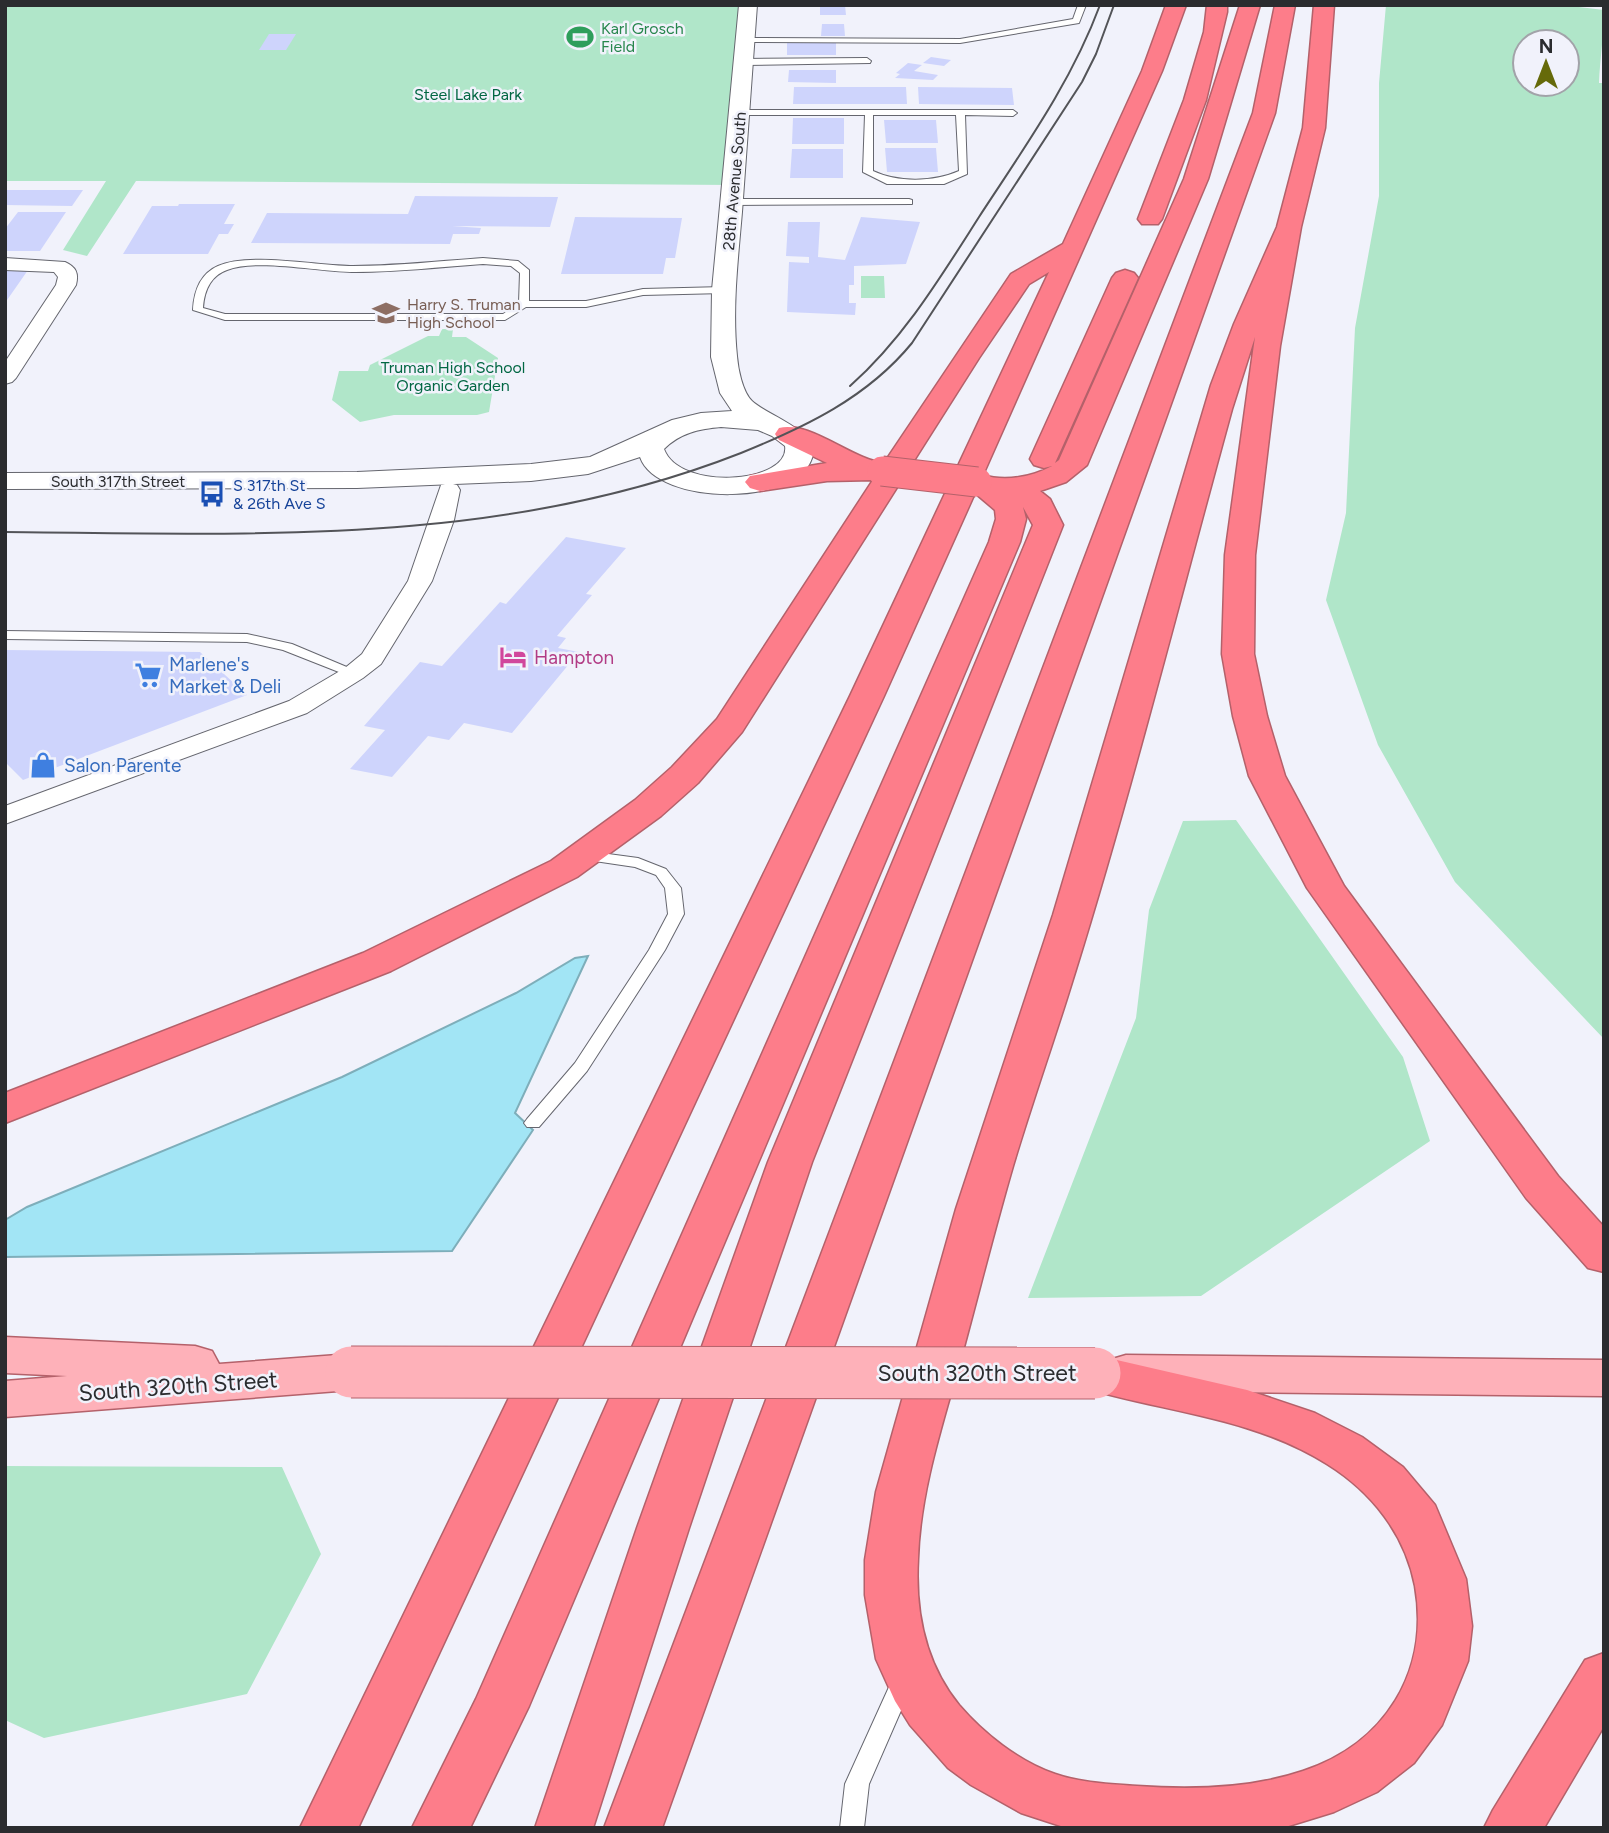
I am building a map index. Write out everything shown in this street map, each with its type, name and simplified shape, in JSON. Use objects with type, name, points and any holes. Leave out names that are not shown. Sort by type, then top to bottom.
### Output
[{"type":"highway","points":[[329,1828],[867,696],[1073,248],[1152,71],[1176,5]]},
{"type":"highway","points":[[760,482],[831,464],[1017,488],[1037,483],[1063,472],[1072,465],[1079,418],[1139,245],[1168,176],[1200,84],[1217,17],[1217,5]]},
{"type":"highway","points":[[976,482],[1015,475],[1046,458],[1079,418],[1196,179],[1250,5]]},
{"type":"highway","points":[[633,1828],[1264,114],[1285,5]]},
{"type":"highway","points":[[1325,5],[1314,128],[1289,227],[1267,346],[1240,555],[1238,654],[1250,716],[1267,776],[1326,888],[1542,1187],[1603,1255]]},
{"type":"highway","points":[[1095,1373],[1227,1402],[1325,1438],[1368,1465],[1408,1507],[1423,1531],[1435,1559],[1443,1595],[1445,1636],[1440,1665],[1428,1700],[1412,1726],[1386,1756],[1355,1777],[1314,1795],[1273,1806],[1152,1814],[1043,1796],[1003,1775],[967,1751],[930,1713],[907,1672],[896,1634],[890,1581],[891,1538],[904,1480],[993,1163],[1057,967],[1239,344],[1289,227]]},
{"type":"highway","points":[[5,1109],[377,962],[483,912],[586,856],[658,800],[685,775],[730,725],[1020,279],[1073,248]]},
{"type":"highway","points":[[777,429],[831,464]]},
{"type":"highway","points":[[565,1828],[663,1528],[790,1162],[1010,573],[1012,510],[1008,502],[976,482]]},
{"type":"highway","points":[[441,1828],[523,1655],[1010,573],[1048,525],[1039,505],[1017,488]]},
{"type":"highway","points":[[1513,1828],[1604,1675]]},
{"type":"main road","name":"South 320th Street","points":[[5,1355],[351,1372],[1095,1373],[1604,1378]]},
{"type":"main road","name":"South 320th Street","points":[[5,1399],[351,1372]]},
{"type":"street","name":"28th Avenue South","points":[[748,5],[724,290],[724,358],[733,393],[742,406],[777,429]]},
{"type":"street","points":[[5,264],[58,266],[66,270],[68,277],[66,285],[5,378]]},
{"type":"street","name":"28th Avenue South","points":[[668,432],[697,413],[713,394],[724,358]]},
{"type":"street","points":[[721,419],[777,429],[798,444],[799,455],[793,466],[780,475],[760,482],[738,486],[692,483],[657,469],[650,458],[650,448],[668,432],[721,419]]},
{"type":"street","name":"South 317th Street","points":[[5,481],[357,480],[396,475],[551,471],[590,466],[628,454],[668,432]]},
{"type":"street","name":"South 317th Street","points":[[357,480],[383,489],[449,490],[621,479],[692,483]]},
{"type":"street","points":[[5,816],[298,707],[354,673],[372,659],[398,621],[420,581],[442,520],[449,490]]},
{"type":"lane","points":[[746,40],[970,40],[1076,21],[1082,5]]},
{"type":"lane","points":[[744,62],[867,61]]},
{"type":"lane","points":[[740,112],[1013,113]]},
{"type":"lane","points":[[869,112],[868,172],[887,181],[944,181],[964,172],[960,113]]},
{"type":"lane","points":[[733,202],[909,202]]},
{"type":"lane","points":[[524,304],[525,272],[514,263],[472,261],[354,269],[247,263],[222,268],[206,280],[199,295],[198,310],[225,317],[505,317],[524,304],[586,304],[643,292],[724,290]]},
{"type":"lane","points":[[5,635],[247,638],[287,647],[354,673]]},
{"type":"lane","points":[[534,1123],[581,1067],[657,950],[676,914],[673,888],[661,872],[639,863],[586,856]]},
{"type":"lane","points":[[852,1828],[857,1784],[907,1672]]},
{"type":"green space","name":"Steel Lake Park","points":[[5,5],[748,5],[734,185],[136,181],[87,256],[63,250],[106,181],[5,181]]},
{"type":"green space","points":[[1386,5],[1562,5],[1604,10],[1599,83],[1604,83],[1604,1039],[1455,882],[1378,745],[1326,600],[1346,513],[1355,328],[1379,196],[1379,83]]},
{"type":"green space","points":[[861,276],[884,276],[885,298],[861,298]]},
{"type":"green space","name":"Truman High School Organic Garden","points":[[442,329],[453,329],[452,337],[466,337],[498,358],[489,412],[477,415],[394,415],[360,422],[332,400],[339,371],[368,371],[370,365],[428,336],[439,336]]},
{"type":"green space","points":[[1236,820],[1403,1057],[1430,1141],[1201,1296],[1028,1298],[1136,1018],[1149,910],[1183,821]]},
{"type":"green space","points":[[5,1466],[282,1467],[321,1554],[247,1694],[44,1738],[5,1720]]},
{"type":"water","points":[[588,956],[515,1113],[533,1130],[452,1251],[5,1257],[5,1220],[27,1207],[342,1077],[516,993],[575,958]]},
{"type":"building","points":[[820,5],[845,5],[846,15],[820,15]]},
{"type":"building","points":[[822,24],[844,24],[845,36],[821,36]]},
{"type":"building","points":[[269,34],[296,34],[286,50],[259,50]]},
{"type":"building","points":[[787,43],[836,43],[836,55],[787,55]]},
{"type":"building","points":[[931,57],[951,60],[944,66],[923,63]]},
{"type":"building","points":[[908,63],[922,65],[914,71],[938,75],[933,80],[895,78],[900,74],[896,73]]},
{"type":"building","points":[[789,70],[836,70],[836,83],[788,82]]},
{"type":"building","points":[[794,87],[906,87],[907,104],[793,104]]},
{"type":"building","points":[[918,87],[1012,88],[1014,105],[919,104]]},
{"type":"building","points":[[793,118],[844,118],[844,144],[792,144]]},
{"type":"building","points":[[884,120],[936,120],[938,143],[886,143]]},
{"type":"building","points":[[885,148],[936,148],[938,172],[887,172]]},
{"type":"building","points":[[792,149],[843,149],[843,178],[790,178]]},
{"type":"building","points":[[5,190],[83,190],[72,206],[5,205]]},
{"type":"building","points":[[415,196],[558,197],[550,227],[452,226],[481,228],[479,234],[453,234],[450,244],[251,243],[267,213],[408,214]]},
{"type":"building","points":[[235,204],[224,224],[234,224],[228,234],[219,234],[208,254],[123,254],[152,206]]},
{"type":"building","points":[[18,212],[66,212],[40,251],[5,251],[5,229]]},
{"type":"building","points":[[575,217],[682,218],[675,258],[666,258],[663,274],[561,274]]},
{"type":"building","points":[[861,217],[920,222],[906,264],[854,266],[854,285],[849,285],[849,303],[856,303],[855,315],[787,312],[789,262],[809,263],[809,257],[786,256],[788,222],[820,222],[818,257],[845,260]]},
{"type":"building","points":[[5,270],[28,270],[5,303]]},
{"type":"building","name":"Hampton","points":[[566,537],[626,548],[586,594],[592,595],[557,636],[566,638],[558,648],[579,652],[512,733],[464,723],[449,740],[428,736],[392,777],[350,769],[385,730],[364,726],[420,662],[442,666],[500,602],[506,604]]},
{"type":"building","points":[[5,650],[200,652],[247,695],[23,780],[5,762]]},
{"type":"tram line","points":[[850,386],[904,328],[950,262],[1061,88],[1100,5]]},
{"type":"tram line","points":[[5,532],[285,533],[469,520],[560,505],[651,483],[741,453],[788,433],[855,395],[875,380],[912,343],[1082,82],[1096,54],[1114,5]]},
{"type":"place","name":"Karl Grosch Field","points":[[580,37]]},
{"type":"place","name":"Harry S. Truman High School","points":[[386,313]]},
{"type":"place","name":"S 317th St & 26th Ave S","points":[[212,494]]},
{"type":"place","name":"Hampton","points":[[513,657]]},
{"type":"place","name":"Marlene's Market & Deli","points":[[148,675]]},
{"type":"place","name":"Salon Parente","points":[[43,765]]}]
